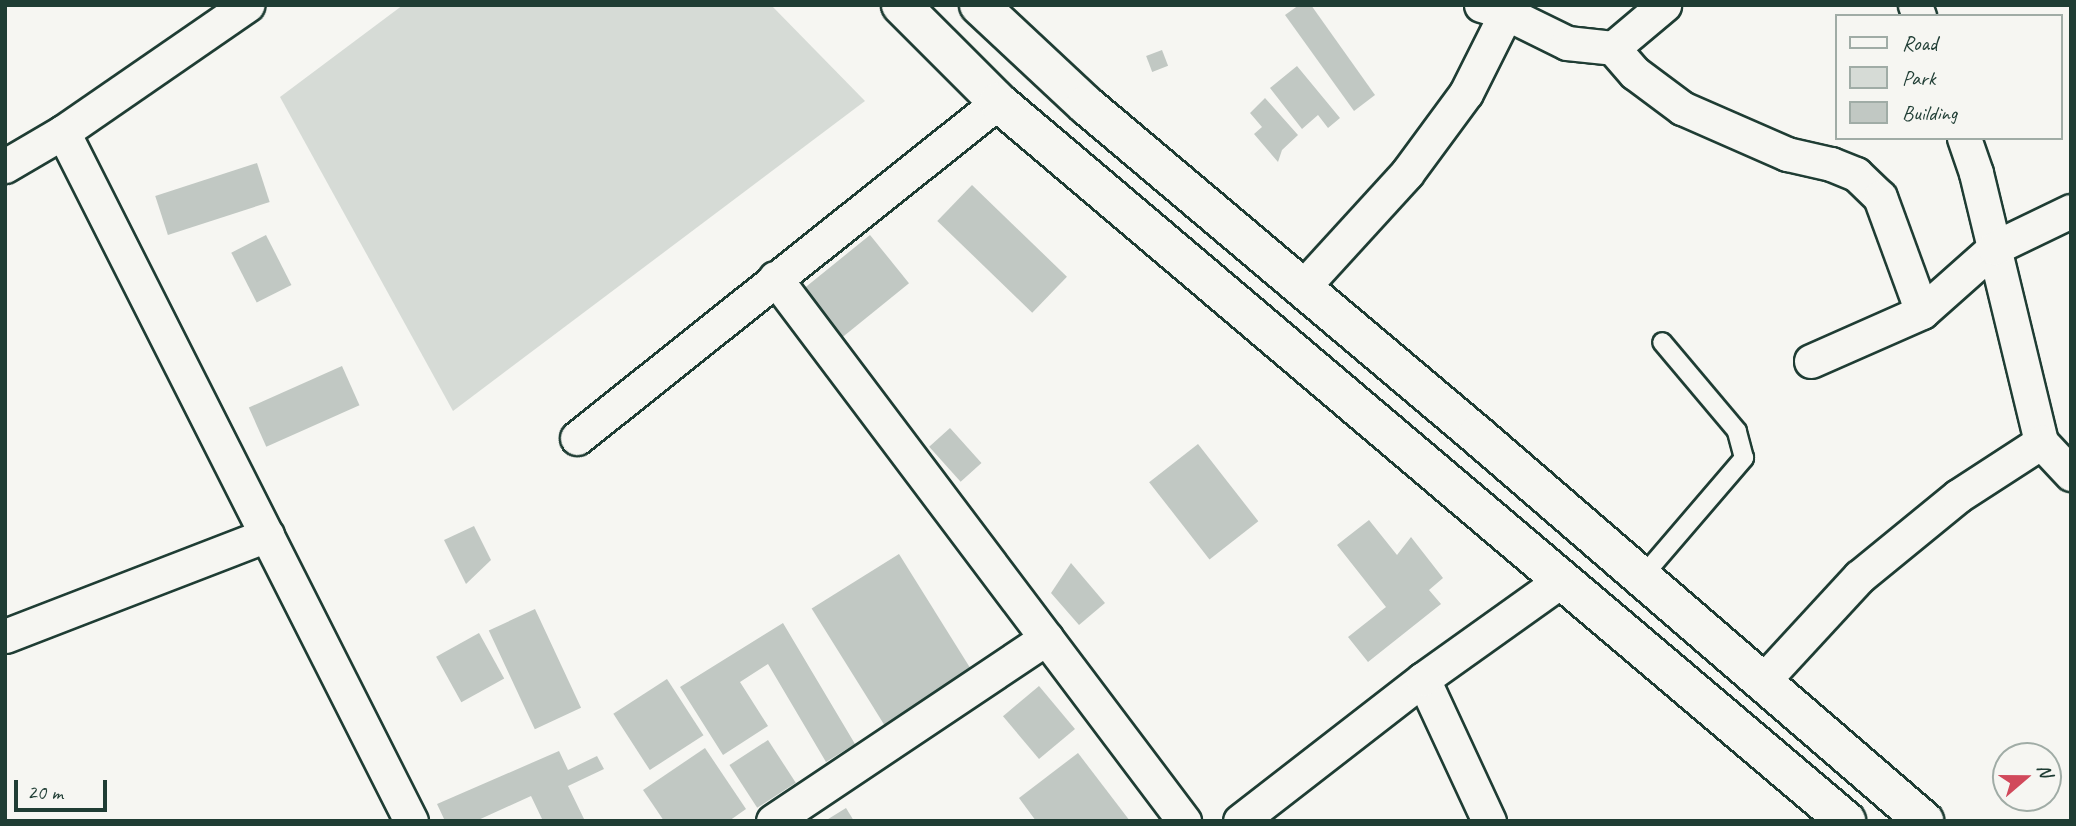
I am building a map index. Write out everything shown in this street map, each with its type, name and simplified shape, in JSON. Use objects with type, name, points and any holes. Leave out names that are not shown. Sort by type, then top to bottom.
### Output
[{"type":"main road","points":[[901,5],[998,102],[1846,821]]},
{"type":"main road","points":[[979,5],[1086,106],[1303,287],[1924,821]]},
{"type":"street","points":[[5,166],[63,132],[247,5]]},
{"type":"street","points":[[1613,48],[1664,5]]},
{"type":"street","points":[[1303,287],[1415,163],[1465,93],[1498,7],[1567,43],[1613,48],[1635,74],[1682,108],[1787,154],[1831,164],[1856,174],[1880,197],[1922,312]]},
{"type":"street","points":[[577,438],[998,102]]},
{"type":"street","points":[[63,132],[411,821]]},
{"type":"street","points":[[1965,140],[1976,173],[2041,442],[2071,474]]},
{"type":"street","points":[[1811,361],[1922,312],[1994,248],[2071,211]]},
{"type":"street","points":[[775,278],[1184,821]]},
{"type":"street","points":[[1763,681],[1860,577],[1958,496],[2041,442]]},
{"type":"street","points":[[5,636],[267,535]]},
{"type":"street","points":[[1240,821],[1423,679],[1563,579]]},
{"type":"street","points":[[774,821],[1046,638]]},
{"type":"street","points":[[1423,679],[1489,821]]},
{"type":"lane","points":[[1642,577],[1744,458],[1737,431],[1662,342]]},
{"type":"green space","points":[[403,5],[771,5],[865,101],[453,411],[280,97]]},
{"type":"building","points":[[1299,5],[1311,5],[1375,95],[1354,111],[1285,15]]},
{"type":"building","points":[[1162,50],[1168,66],[1152,72],[1146,56]]},
{"type":"building","points":[[1297,66],[1340,118],[1328,128],[1318,115],[1302,129],[1270,88]]},
{"type":"building","points":[[1265,98],[1298,135],[1282,150],[1278,162],[1254,134],[1262,127],[1250,113]]},
{"type":"building","points":[[257,163],[270,202],[168,235],[155,196]]},
{"type":"building","points":[[972,185],[1067,277],[1032,313],[937,221]]},
{"type":"building","points":[[266,235],[291,285],[257,303],[231,253]]},
{"type":"building","points":[[870,235],[909,283],[838,340],[799,292]]},
{"type":"building","points":[[342,366],[359,405],[266,447],[249,407]]},
{"type":"building","points":[[950,428],[981,463],[961,482],[929,447]]},
{"type":"building","points":[[1198,444],[1258,521],[1209,559],[1149,482]]},
{"type":"building","points":[[1369,520],[1397,555],[1411,537],[1443,578],[1429,590],[1441,604],[1368,662],[1348,637],[1386,607],[1337,545]]},
{"type":"building","points":[[474,526],[491,560],[466,584],[444,540]]},
{"type":"building","points":[[899,554],[972,670],[884,725],[812,609]]},
{"type":"building","points":[[1071,563],[1105,603],[1079,625],[1051,593]]},
{"type":"building","points":[[535,609],[581,708],[535,729],[489,631]]},
{"type":"building","points":[[783,623],[855,744],[826,762],[768,664],[740,682],[768,726],[723,755],[680,687]]},
{"type":"building","points":[[479,633],[504,678],[461,702],[436,657]]},
{"type":"building","points":[[667,679],[703,735],[650,770],[613,714]]},
{"type":"building","points":[[1039,686],[1075,729],[1039,759],[1003,716]]},
{"type":"building","points":[[768,740],[796,783],[757,808],[729,765]]},
{"type":"building","points":[[705,748],[746,809],[729,821],[664,821],[643,790]]},
{"type":"building","points":[[559,751],[568,770],[597,756],[604,769],[568,786],[585,821],[543,821],[531,796],[476,821],[445,821],[437,804]]},
{"type":"building","points":[[1078,753],[1130,821],[1036,821],[1019,798]]},
{"type":"building","points":[[846,808],[854,821],[825,821]]}]
